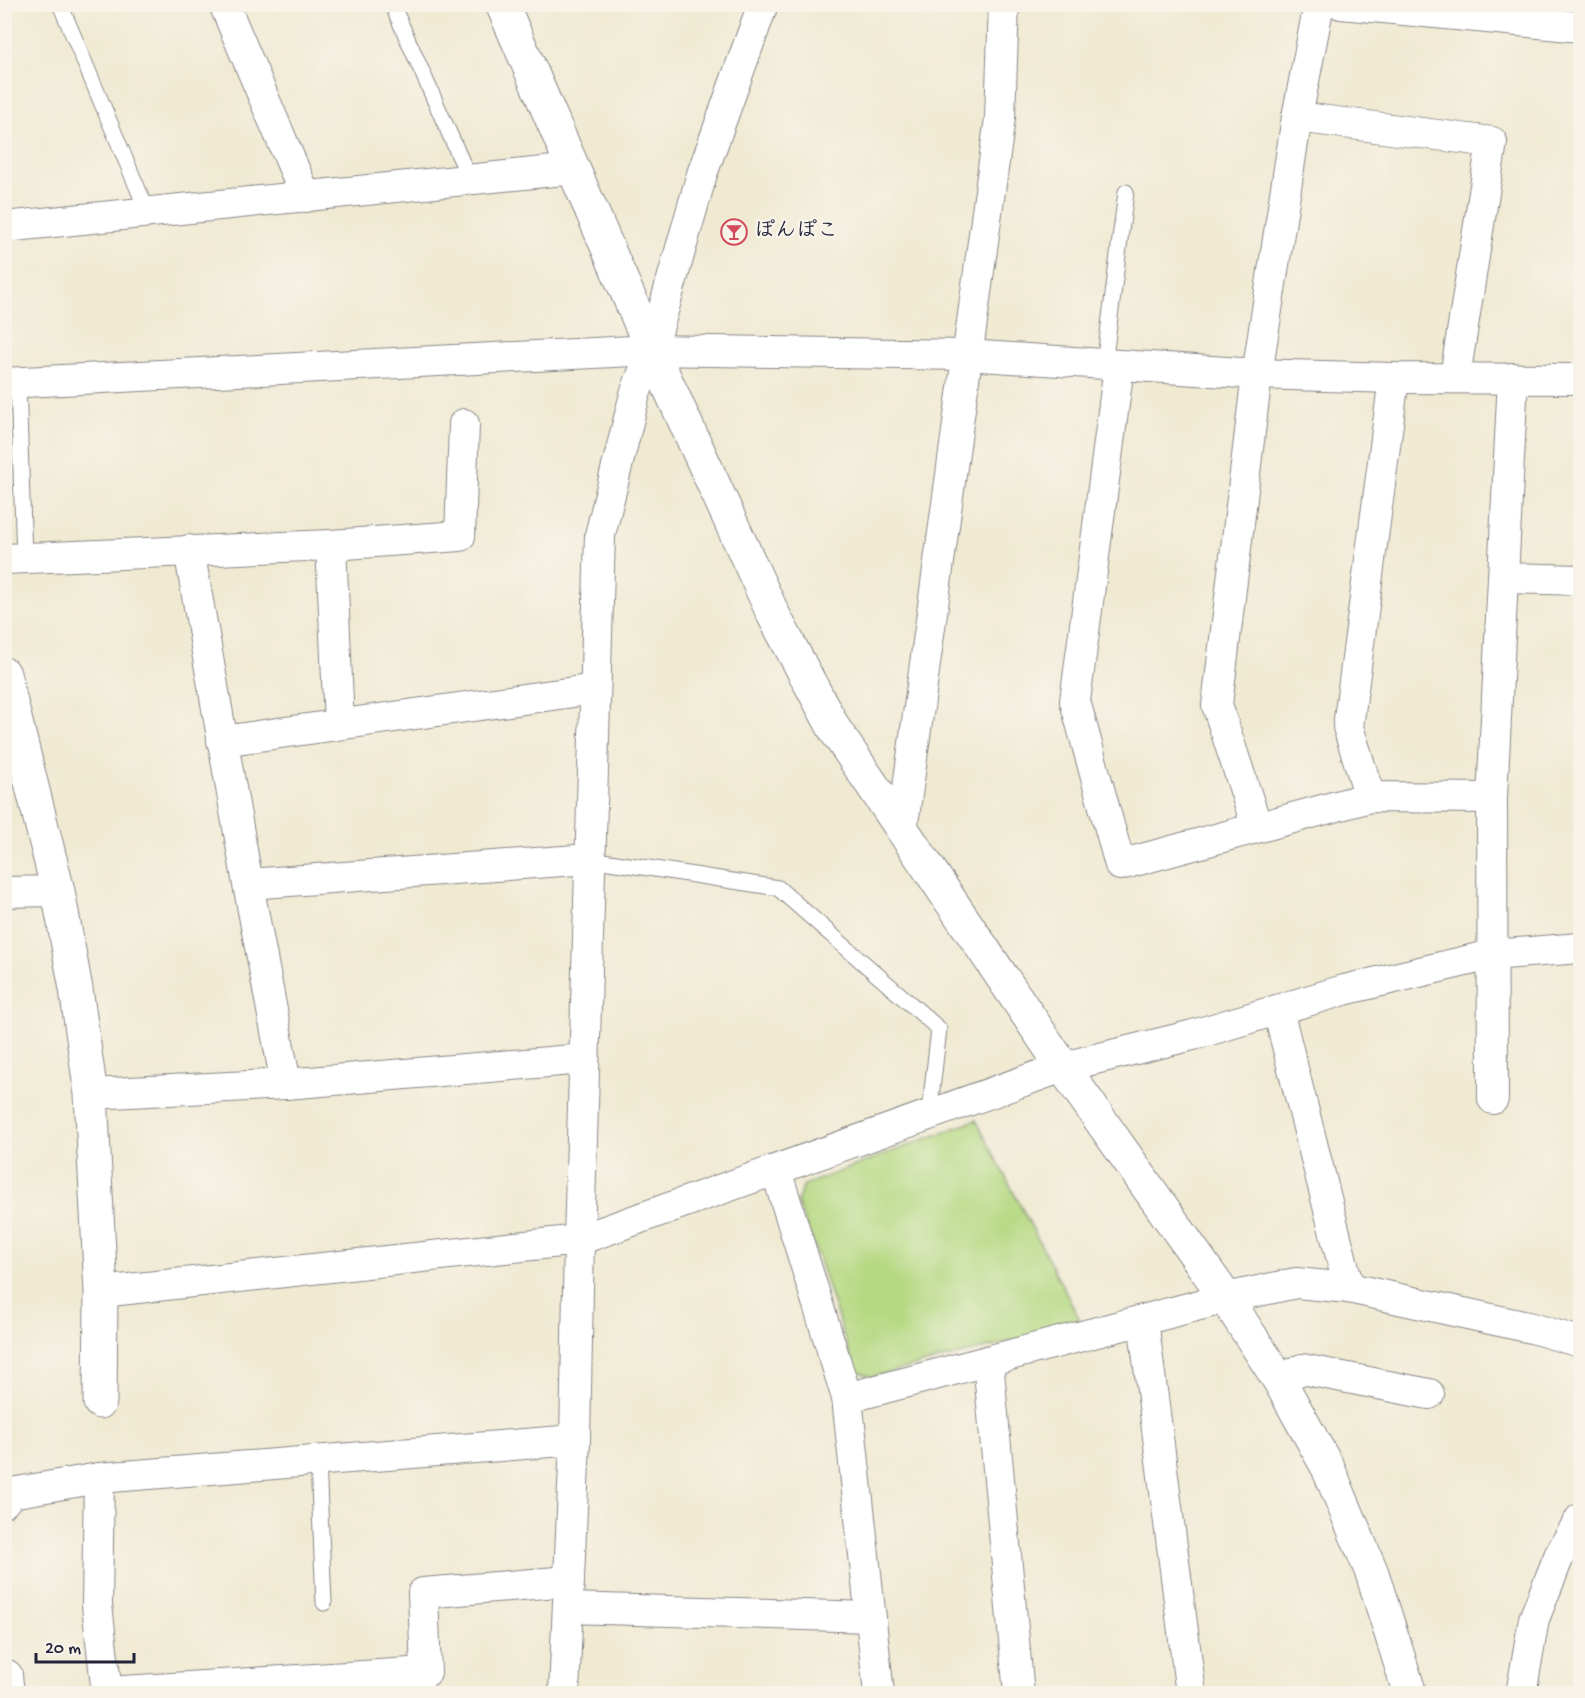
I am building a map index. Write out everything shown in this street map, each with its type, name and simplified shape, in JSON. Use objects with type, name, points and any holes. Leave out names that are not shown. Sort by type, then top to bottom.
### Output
[{"type":"street","points":[[224,4],[306,196]]},
{"type":"street","points":[[502,4],[652,350],[774,616],[835,730],[1280,1380],[1301,1423],[1328,1468],[1372,1573],[1410,1694]]},
{"type":"street","points":[[564,1694],[575,1440],[600,535],[634,394],[652,350],[702,174],[763,4]]},
{"type":"street","points":[[902,831],[1000,118],[1004,4]]},
{"type":"street","points":[[1257,827],[1217,705],[1257,374],[1297,117],[1319,4]]},
{"type":"street","points":[[1341,4],[1519,12],[1581,27]]},
{"type":"street","points":[[1297,117],[1492,142],[1455,377]]},
{"type":"street","points":[[4,227],[573,169]]},
{"type":"street","points":[[11,383],[652,350],[966,355],[1257,374],[1394,378],[1581,379]]},
{"type":"street","points":[[1111,365],[1075,701],[1120,865],[1370,797],[1492,798]]},
{"type":"street","points":[[1370,797],[1348,727],[1394,378]]},
{"type":"street","points":[[1492,1099],[1492,798],[1505,578],[1513,378]]},
{"type":"street","points":[[14,559],[460,536],[464,424]]},
{"type":"street","points":[[331,544],[339,724]]},
{"type":"street","points":[[189,550],[286,1084]]},
{"type":"street","points":[[1505,578],[1581,580]]},
{"type":"street","points":[[4,674],[58,891],[91,1094],[101,1292],[100,1402]]},
{"type":"street","points":[[222,741],[595,688]]},
{"type":"street","points":[[248,884],[590,859]]},
{"type":"street","points":[[4,892],[58,891]]},
{"type":"street","points":[[101,1292],[579,1240],[1063,1066],[1193,1035],[1344,990],[1491,955],[1581,948]]},
{"type":"street","points":[[1278,1010],[1349,1288]]},
{"type":"street","points":[[91,1094],[286,1084],[584,1059]]},
{"type":"street","points":[[776,1170],[847,1398],[879,1694]]},
{"type":"street","points":[[847,1398],[1226,1298],[1296,1282],[1349,1288],[1532,1328],[1581,1342]]},
{"type":"street","points":[[1143,1320],[1191,1694]]},
{"type":"street","points":[[988,1360],[1019,1694]]},
{"type":"street","points":[[1280,1380],[1302,1369],[1429,1394]]},
{"type":"street","points":[[4,1502],[11,1493],[99,1478],[575,1440]]},
{"type":"street","points":[[99,1478],[97,1605],[107,1693],[426,1672],[423,1593],[568,1595],[871,1617]]},
{"type":"street","points":[[1521,1694],[1534,1619],[1559,1556],[1581,1519]]},
{"type":"street","points":[[4,1675],[7,1675],[9,1694]]},
{"type":"lane","points":[[60,4],[148,213]]},
{"type":"lane","points":[[392,4],[470,180]]},
{"type":"lane","points":[[1111,365],[1126,192]]},
{"type":"lane","points":[[11,383],[14,559]]},
{"type":"lane","points":[[590,859],[778,888],[939,1029],[929,1114]]},
{"type":"lane","points":[[318,1461],[324,1603]]},
{"type":"green space","points":[[976,1120],[1082,1324],[871,1377],[855,1370],[815,1248],[797,1202],[804,1185]]},
{"type":"place","name":"ぽんぽこ","points":[[734,232]]}]
